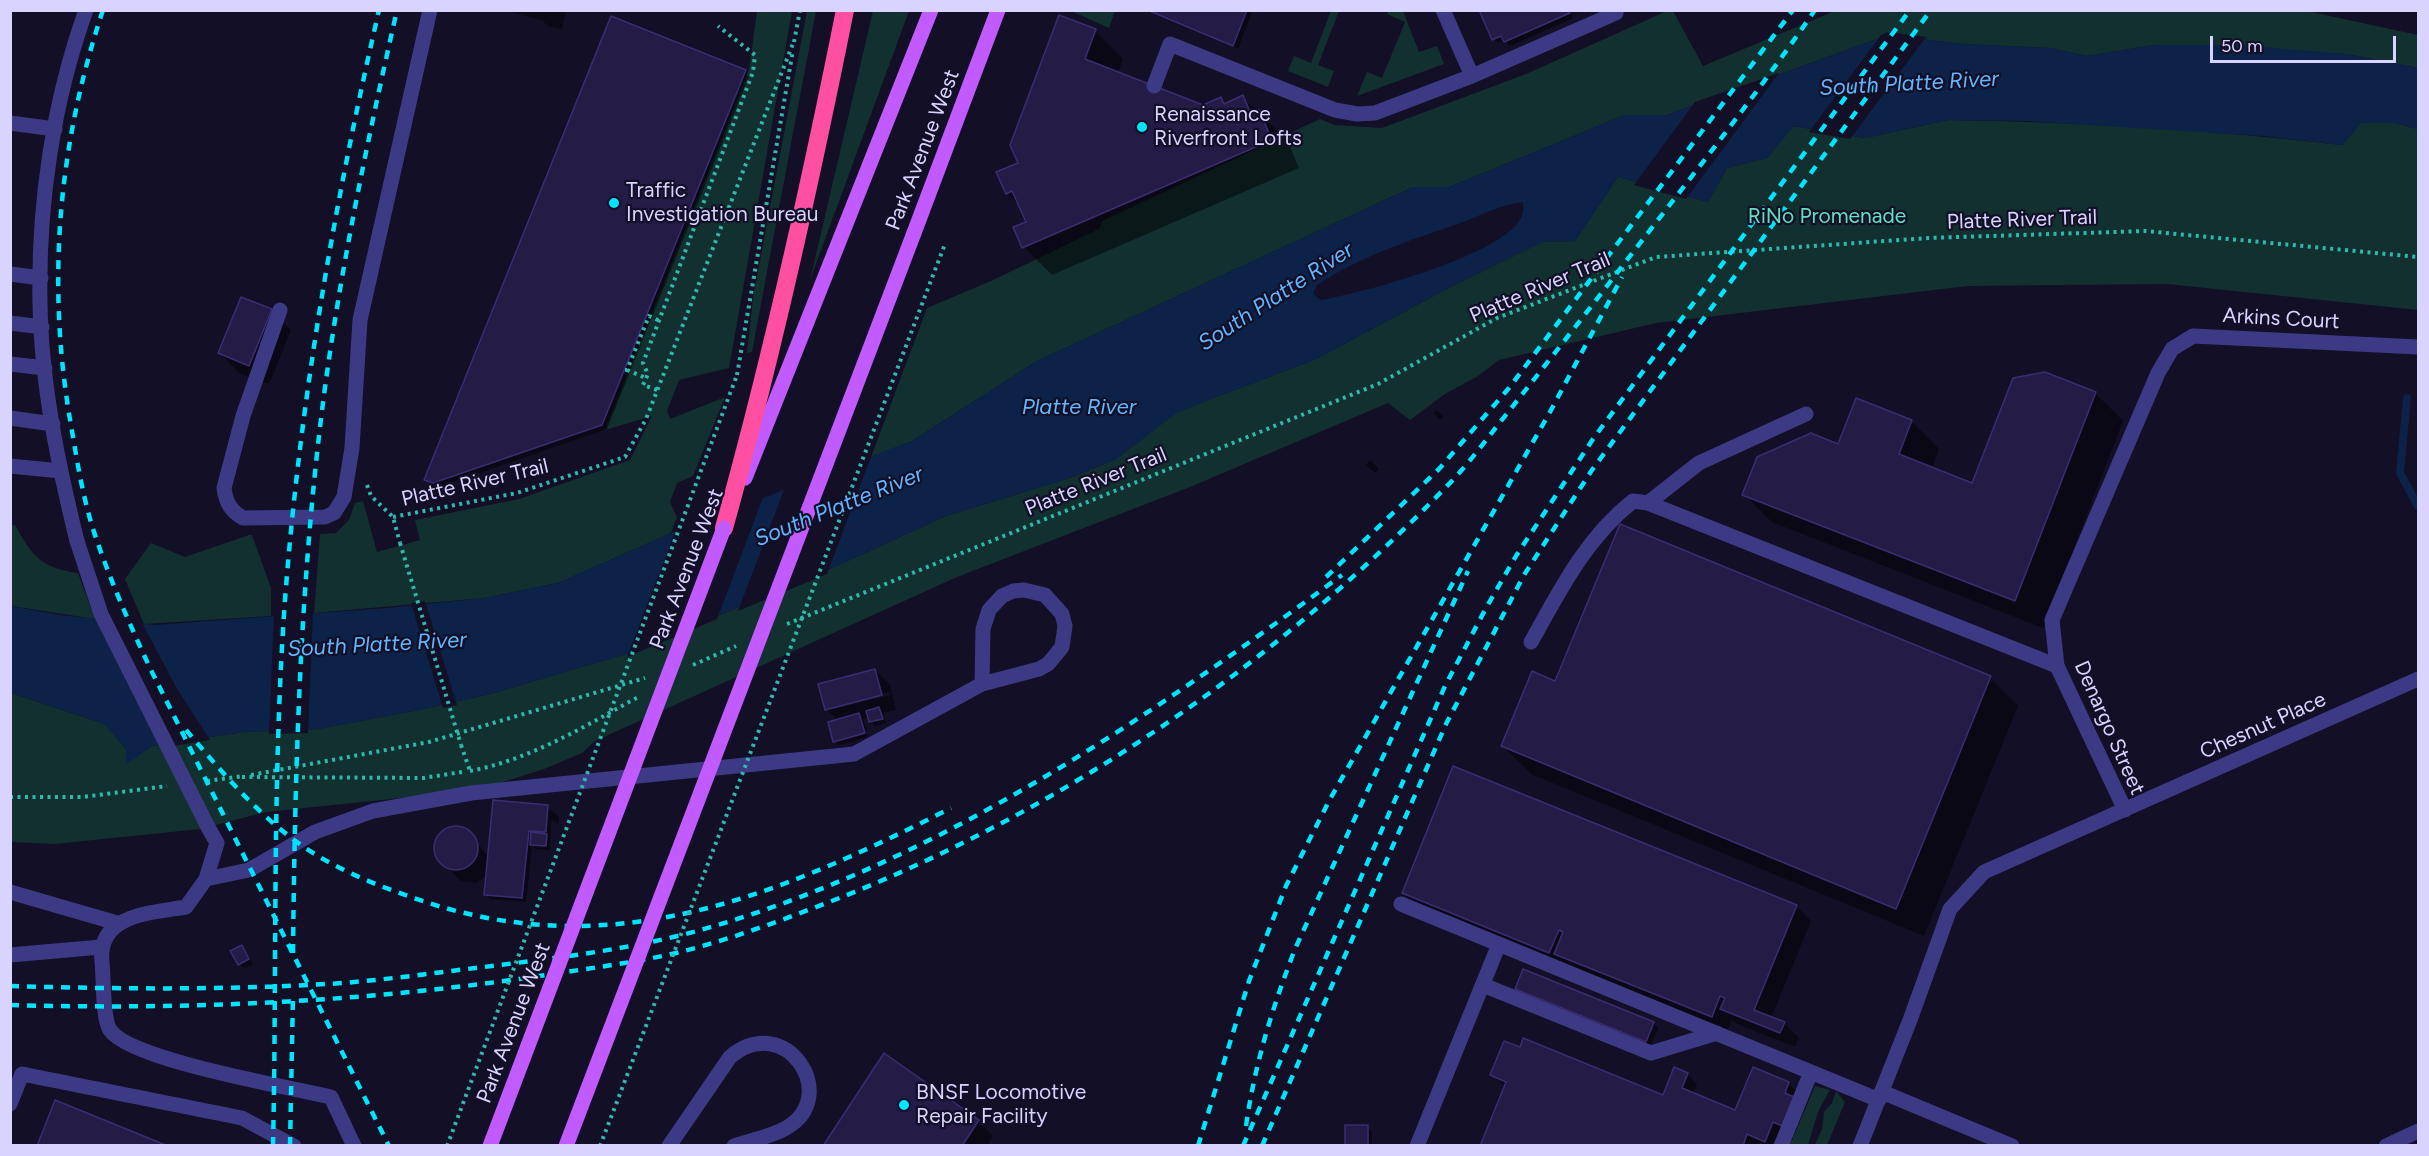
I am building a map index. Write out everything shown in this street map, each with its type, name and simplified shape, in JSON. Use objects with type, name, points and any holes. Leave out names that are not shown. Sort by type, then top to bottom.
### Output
[{"type":"highway","points":[[724,528],[767,368],[804,215],[845,10]]},
{"type":"main road","name":"Park Avenue West","points":[[490,1146],[724,528],[853,211],[931,10]]},
{"type":"main road","name":"Park Avenue West","points":[[566,1146],[998,10]]},
{"type":"street","points":[[10,892],[117,923],[140,915],[186,907],[206,879],[217,843],[101,614],[76,541],[53,424],[42,327],[41,278],[47,192],[55,129],[75,43],[86,10]]},
{"type":"street","points":[[280,310],[243,416],[224,488],[229,506],[235,514],[252,520],[326,517],[340,506],[344,497],[352,448],[360,320],[430,10]]},
{"type":"street","points":[[1443,10],[1472,76]]},
{"type":"street","points":[[1154,86],[1170,44],[1335,110],[1357,114],[1376,112],[1472,76],[1616,13],[1615,10]]},
{"type":"street","points":[[10,123],[55,129]]},
{"type":"street","points":[[10,274],[41,278]]},
{"type":"street","points":[[10,323],[42,327]]},
{"type":"street","name":"Arkins Court","points":[[2158,373],[2172,349],[2193,336],[2418,347]]},
{"type":"street","points":[[10,364],[45,368]]},
{"type":"street","name":"Denargo Street","points":[[1860,1146],[1950,909],[1984,872],[2088,824],[2126,810],[2057,666],[2052,620],[2158,373]]},
{"type":"street","points":[[1648,503],[1700,463],[1806,414]]},
{"type":"street","points":[[10,418],[53,424]]},
{"type":"street","points":[[10,466],[61,471]]},
{"type":"street","points":[[1531,642],[1579,557],[1610,519],[1633,501],[1648,503],[2057,666]]},
{"type":"street","points":[[206,879],[249,870],[315,832],[373,811],[471,792],[854,754],[982,684],[1039,669],[1056,657],[1062,648],[1065,626],[1059,608],[1045,595],[1024,590],[1013,591],[1002,596],[989,610],[983,629],[982,684]]},
{"type":"street","name":"Chesnut Place","points":[[2126,810],[2418,679]]},
{"type":"street","points":[[1401,904],[1811,1072],[2012,1146]]},
{"type":"street","points":[[117,923],[101,947],[108,1027],[117,1039],[152,1055],[331,1097],[354,1146]]},
{"type":"street","points":[[1417,1146],[1499,945]]},
{"type":"street","points":[[10,955],[101,947]]},
{"type":"street","points":[[1483,985],[1651,1053],[1717,1033]]},
{"type":"street","points":[[669,1146],[730,1058],[739,1050],[761,1043],[784,1048],[794,1055],[805,1071],[808,1096],[804,1110],[787,1128],[734,1146]]},
{"type":"street","points":[[1781,1146],[1811,1072]]},
{"type":"street","points":[[10,1104],[22,1074],[242,1118],[294,1145]]},
{"type":"street","points":[[2386,1146],[2418,1131]]},
{"type":"path","points":[[447,1146],[737,375],[800,10]]},
{"type":"path","points":[[657,390],[644,385],[648,374],[643,363],[753,72],[754,55],[718,26]]},
{"type":"path","name":"Platte River Trail","points":[[470,771],[393,517],[517,493],[625,457],[646,419],[794,41]]},
{"type":"path","name":"Platte River Trail","points":[[783,626],[1378,384],[1497,318],[1656,257],[1928,238],[2145,231],[2418,257]]},
{"type":"path","points":[[600,1146],[945,244]]},
{"type":"path","points":[[646,378],[626,370],[649,316],[660,321]]},
{"type":"path","points":[[352,448],[371,496],[393,517]]},
{"type":"path","points":[[690,666],[742,644]]},
{"type":"path","points":[[197,782],[243,777],[429,742],[656,675]]},
{"type":"path","points":[[243,777],[423,778],[503,765],[566,737],[649,690]]},
{"type":"path","points":[[10,797],[83,797],[174,785]]},
{"type":"green space","points":[[1115,10],[1109,28],[1071,11]]},
{"type":"green space","points":[[1389,10],[1403,11],[1419,52],[1437,46],[1444,64],[1357,96],[1367,72],[1382,78],[1405,22],[1387,14]]},
{"type":"green space","points":[[1837,10],[2307,11],[2418,35],[2418,68],[2347,54],[2154,45],[2087,56],[2050,48],[1963,44],[1888,35],[1667,115],[1625,115],[1449,187],[1413,187],[1037,361],[912,441],[871,457],[927,308],[991,281],[1099,229],[1102,221],[1320,119],[1334,125],[1382,128],[1526,74],[1667,11],[1673,11],[1703,66]]},
{"type":"green space","points":[[757,11],[792,11],[729,368],[679,380],[667,411],[670,419],[725,397],[693,476],[677,483],[670,502],[677,517],[671,533],[558,583],[484,598],[314,613],[320,534],[336,533],[349,520],[355,503],[363,501],[377,552],[420,540],[415,520],[519,499],[630,460],[652,416],[605,430],[749,70]]},
{"type":"green space","points":[[807,11],[816,11],[752,352],[747,353],[753,298]]},
{"type":"green space","points":[[873,11],[909,11],[810,280]]},
{"type":"green space","points":[[1331,11],[1339,11],[1318,65],[1334,71],[1328,87],[1288,71],[1294,56],[1311,63]]},
{"type":"green space","name":"RiNo Promenade","points":[[1948,120],[2145,128],[2342,145],[2361,123],[2395,123],[2418,129],[2418,310],[2167,284],[1968,286],[1656,323],[1499,360],[1478,376],[1445,394],[1410,420],[1388,403],[1190,487],[957,577],[595,741],[582,753],[544,769],[497,784],[459,792],[266,812],[200,829],[55,844],[11,842],[11,693],[105,724],[126,749],[127,763],[152,746],[243,732],[318,729],[494,693],[629,653],[832,568],[946,516],[1073,477],[1116,459],[1177,412],[1316,359],[1447,289],[1542,242],[1575,241],[1618,177],[1708,202],[1727,168],[1767,158],[1793,126],[1865,138]]},
{"type":"green space","points":[[10,524],[15,525],[39,559],[55,568],[78,573],[95,619],[11,606]]},
{"type":"green space","points":[[252,535],[271,588],[271,616],[144,624],[125,579],[151,543],[185,557]]},
{"type":"green space","points":[[1815,1086],[1830,1090],[1818,1112],[1808,1145],[1790,1145]]},
{"type":"green space","points":[[1836,1091],[1845,1102],[1827,1145],[1815,1145],[1822,1129],[1824,1112],[1832,1103]]},
{"type":"water","name":"Platte River","points":[[1888,35],[1963,44],[2050,48],[2087,56],[2154,45],[2238,45],[2347,54],[2418,68],[2418,129],[2395,123],[2361,123],[2342,145],[2263,136],[2025,121],[1948,120],[1865,138],[1794,126],[1767,158],[1727,168],[1708,202],[1618,177],[1575,241],[1542,242],[1447,289],[1316,359],[1178,412],[1116,459],[1073,477],[946,516],[832,568],[629,653],[494,693],[318,729],[243,732],[152,746],[127,764],[126,749],[105,724],[11,693],[11,606],[60,615],[154,625],[387,608],[484,598],[558,583],[671,533],[912,441],[1037,361],[1413,187],[1449,187],[1625,115],[1667,115]],"holes":[[[1523,202],[1523,213],[1518,223],[1482,249],[1455,261],[1367,290],[1321,300],[1313,294],[1317,285],[1385,250],[1498,208]]]},
{"type":"pier","points":[[1888,32],[1926,37],[1850,139],[1809,132],[1881,35]]},
{"type":"pier","points":[[1779,73],[1686,199],[1634,185],[1695,102]]},
{"type":"pier","points":[[872,454],[827,574],[738,611],[785,487]]},
{"type":"pier","points":[[764,495],[717,619],[627,657],[677,527]]},
{"type":"pier","points":[[425,601],[457,705],[443,708],[411,603]]},
{"type":"pier","points":[[313,610],[308,733],[269,734],[274,613]]},
{"type":"pier","points":[[98,616],[141,621],[176,687],[210,740],[161,748]]},
{"type":"building","points":[[1147,10],[1247,10],[1233,46]]},
{"type":"building","points":[[1479,10],[1569,10],[1570,13],[1504,42],[1501,36],[1492,40]]},
{"type":"building","name":"Renaissance Riverfront Lofts","points":[[1059,15],[1096,29],[1085,59],[1203,105],[1221,97],[1224,104],[1243,95],[1251,114],[1259,110],[1272,140],[1022,248],[1013,227],[1026,222],[1012,191],[1006,194],[996,172],[1018,163],[1010,145]]},
{"type":"building","name":"Traffic Investigation Bureau","points":[[611,16],[746,70],[602,425],[433,483],[424,480]]},
{"type":"building","points":[[241,297],[272,309],[249,366],[218,353]]},
{"type":"building","points":[[2045,372],[2096,392],[2015,601],[1742,495],[1757,457],[1811,433],[1838,444],[1856,398],[1912,420],[1899,454],[1972,483],[2013,378]]},
{"type":"building","points":[[1620,524],[1991,676],[1896,909],[1501,746],[1532,671],[1555,681]]},
{"type":"building","points":[[875,669],[882,695],[825,710],[818,684]]},
{"type":"building","points":[[879,707],[883,719],[869,722],[866,711]]},
{"type":"building","points":[[859,713],[865,733],[833,742],[828,722]]},
{"type":"building","points":[[1453,766],[1797,905],[1754,1010],[1785,1022],[1780,1033],[1720,1009],[1725,998],[1720,996],[1712,1017],[1554,954],[1563,932],[1559,930],[1549,953],[1402,893]]},
{"type":"building","points":[[493,800],[548,805],[546,832],[529,831],[522,898],[484,895]]},
{"type":"building","points":[[456,826],[471,833],[478,848],[471,863],[456,870],[441,863],[434,848],[441,833]]},
{"type":"building","points":[[531,832],[547,834],[546,846],[530,845]]},
{"type":"building","points":[[242,945],[249,959],[238,965],[230,951]]},
{"type":"building","points":[[1523,969],[1654,1022],[1646,1042],[1515,989]]},
{"type":"building","points":[[1523,1038],[1663,1095],[1674,1067],[1688,1073],[1682,1088],[1735,1110],[1753,1067],[1789,1082],[1785,1093],[1794,1097],[1782,1126],[1773,1122],[1765,1142],[1747,1134],[1743,1146],[1480,1146],[1506,1082],[1490,1075],[1504,1041],[1520,1047]]},
{"type":"building","name":"BNSF Locomotive Repair Facility","points":[[884,1053],[979,1120],[962,1146],[823,1146]]},
{"type":"building","points":[[55,1100],[168,1146],[37,1146]]},
{"type":"building","points":[[1345,1125],[1368,1125],[1368,1146],[1345,1146]]},
{"type":"waterway","points":[[2407,398],[2400,473],[2418,506]]},
{"type":"railway","points":[[103,10],[87,62],[66,166],[60,219],[58,272],[59,325],[64,378],[88,512],[114,587],[150,668],[389,1146]]},
{"type":"railway","points":[[273,1146],[278,736],[285,600],[309,377],[347,156],[379,10]]},
{"type":"railway","points":[[293,953],[300,674],[316,464],[324,395],[347,250],[397,10]]},
{"type":"railway","points":[[1326,577],[1439,469],[1509,388],[1793,10]]},
{"type":"railway","points":[[10,1005],[212,1005],[346,998],[479,984],[644,960],[718,941],[822,905],[926,860],[1009,819],[1088,774],[1166,724],[1240,670],[1312,613],[1381,551],[1446,487],[1463,469],[1573,330],[1766,79],[1815,10]]},
{"type":"railway","points":[[1243,1146],[1445,686],[1516,556],[1593,439],[1910,10]]},
{"type":"railway","points":[[1262,1146],[1446,724],[1524,575],[1592,470],[1931,10]]},
{"type":"railway","points":[[1198,1146],[1249,981],[1286,886],[1329,801],[1550,412],[1622,277]]},
{"type":"railway","points":[[1246,1126],[1265,1036],[1295,949],[1468,571]]},
{"type":"railway","points":[[10,986],[208,988],[347,983],[591,953],[697,931],[785,903],[870,868],[954,828],[1035,783],[1114,734],[1192,683],[1342,575]]},
{"type":"railway","points":[[186,730],[212,761],[269,819],[301,845],[340,868],[411,897],[484,917],[554,926],[622,924],[689,912],[755,894],[820,869],[951,808]]},
{"type":"railway","points":[[290,1146],[293,995]]},
{"type":"place","name":"Renaissance Riverfront Lofts","points":[[1142,127]]},
{"type":"place","name":"Traffic Investigation Bureau","points":[[614,203]]},
{"type":"place","name":"BNSF Locomotive Repair Facility","points":[[904,1105]]},
{"type":"water label","name":"South Platte River","points":[[1909,84]]},
{"type":"water label","name":"South Platte River","points":[[1276,297]]},
{"type":"water label","name":"South Platte River","points":[[839,507]]},
{"type":"water label","name":"South Platte River","points":[[377,645]]}]
